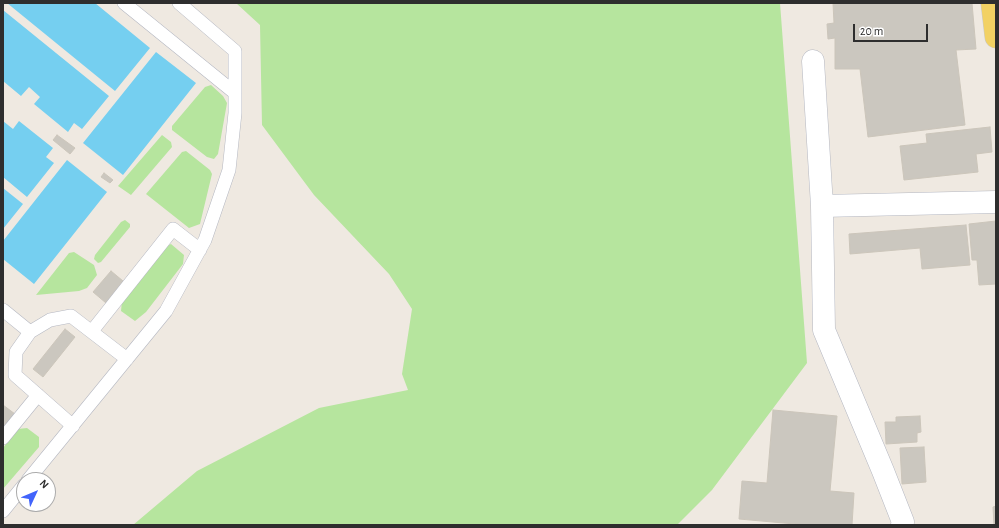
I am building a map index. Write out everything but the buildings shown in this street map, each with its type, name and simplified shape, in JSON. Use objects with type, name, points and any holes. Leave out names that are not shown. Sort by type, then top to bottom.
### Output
[{"type":"main road","points":[[992,3],[996,38]]},
{"type":"street","points":[[813,61],[822,206],[824,330],[883,471],[903,522],[902,525]]},
{"type":"street","points":[[822,206],[996,202]]},
{"type":"lane","points":[[124,3],[236,93]]},
{"type":"lane","points":[[35,472],[166,312],[200,250],[229,170],[235,113],[235,51],[179,3]]},
{"type":"lane","points":[[92,331],[173,230],[200,250]]},
{"type":"lane","points":[[3,310],[30,332]]},
{"type":"lane","points":[[72,426],[15,375],[16,352],[30,332],[50,320],[71,316],[127,359]]},
{"type":"lane","points":[[3,438],[38,395]]},
{"type":"lane","points":[[3,511],[16,495]]},
{"type":"green space","points":[[236,3],[780,3],[807,363],[712,490],[677,525],[133,525],[197,471],[319,408],[408,390],[402,374],[412,309],[389,274],[314,195],[262,125],[260,25]]},
{"type":"green space","points":[[211,85],[223,96],[227,103],[218,154],[214,159],[207,157],[172,130],[172,126],[205,87]]},
{"type":"green space","points":[[162,135],[171,142],[172,147],[131,195],[118,186]]},
{"type":"green space","points":[[186,151],[210,170],[212,174],[200,224],[189,228],[146,194],[182,152]]},
{"type":"green space","points":[[125,220],[130,224],[130,227],[101,262],[98,263],[94,259],[95,255],[121,222]]},
{"type":"green space","points":[[171,244],[184,255],[183,264],[146,312],[135,321],[121,311],[122,301],[165,247]]},
{"type":"green space","points":[[74,252],[94,265],[97,275],[87,288],[79,291],[36,295],[69,253]]},
{"type":"green space","points":[[27,428],[39,437],[39,447],[3,489],[3,448],[18,429]]},
{"type":"water","points":[[7,3],[95,3],[150,48],[115,91]]},
{"type":"water","points":[[3,10],[109,96],[82,129],[74,123],[68,132],[34,104],[40,97],[29,87],[21,96],[3,81]]},
{"type":"water","points":[[156,52],[196,83],[123,175],[83,143]]},
{"type":"water","points":[[3,121],[13,129],[19,121],[53,148],[46,157],[54,163],[27,197],[3,177]]},
{"type":"water","points":[[67,160],[107,192],[34,284],[3,259],[3,241]]},
{"type":"water","points":[[3,188],[23,204],[3,229]]}]
